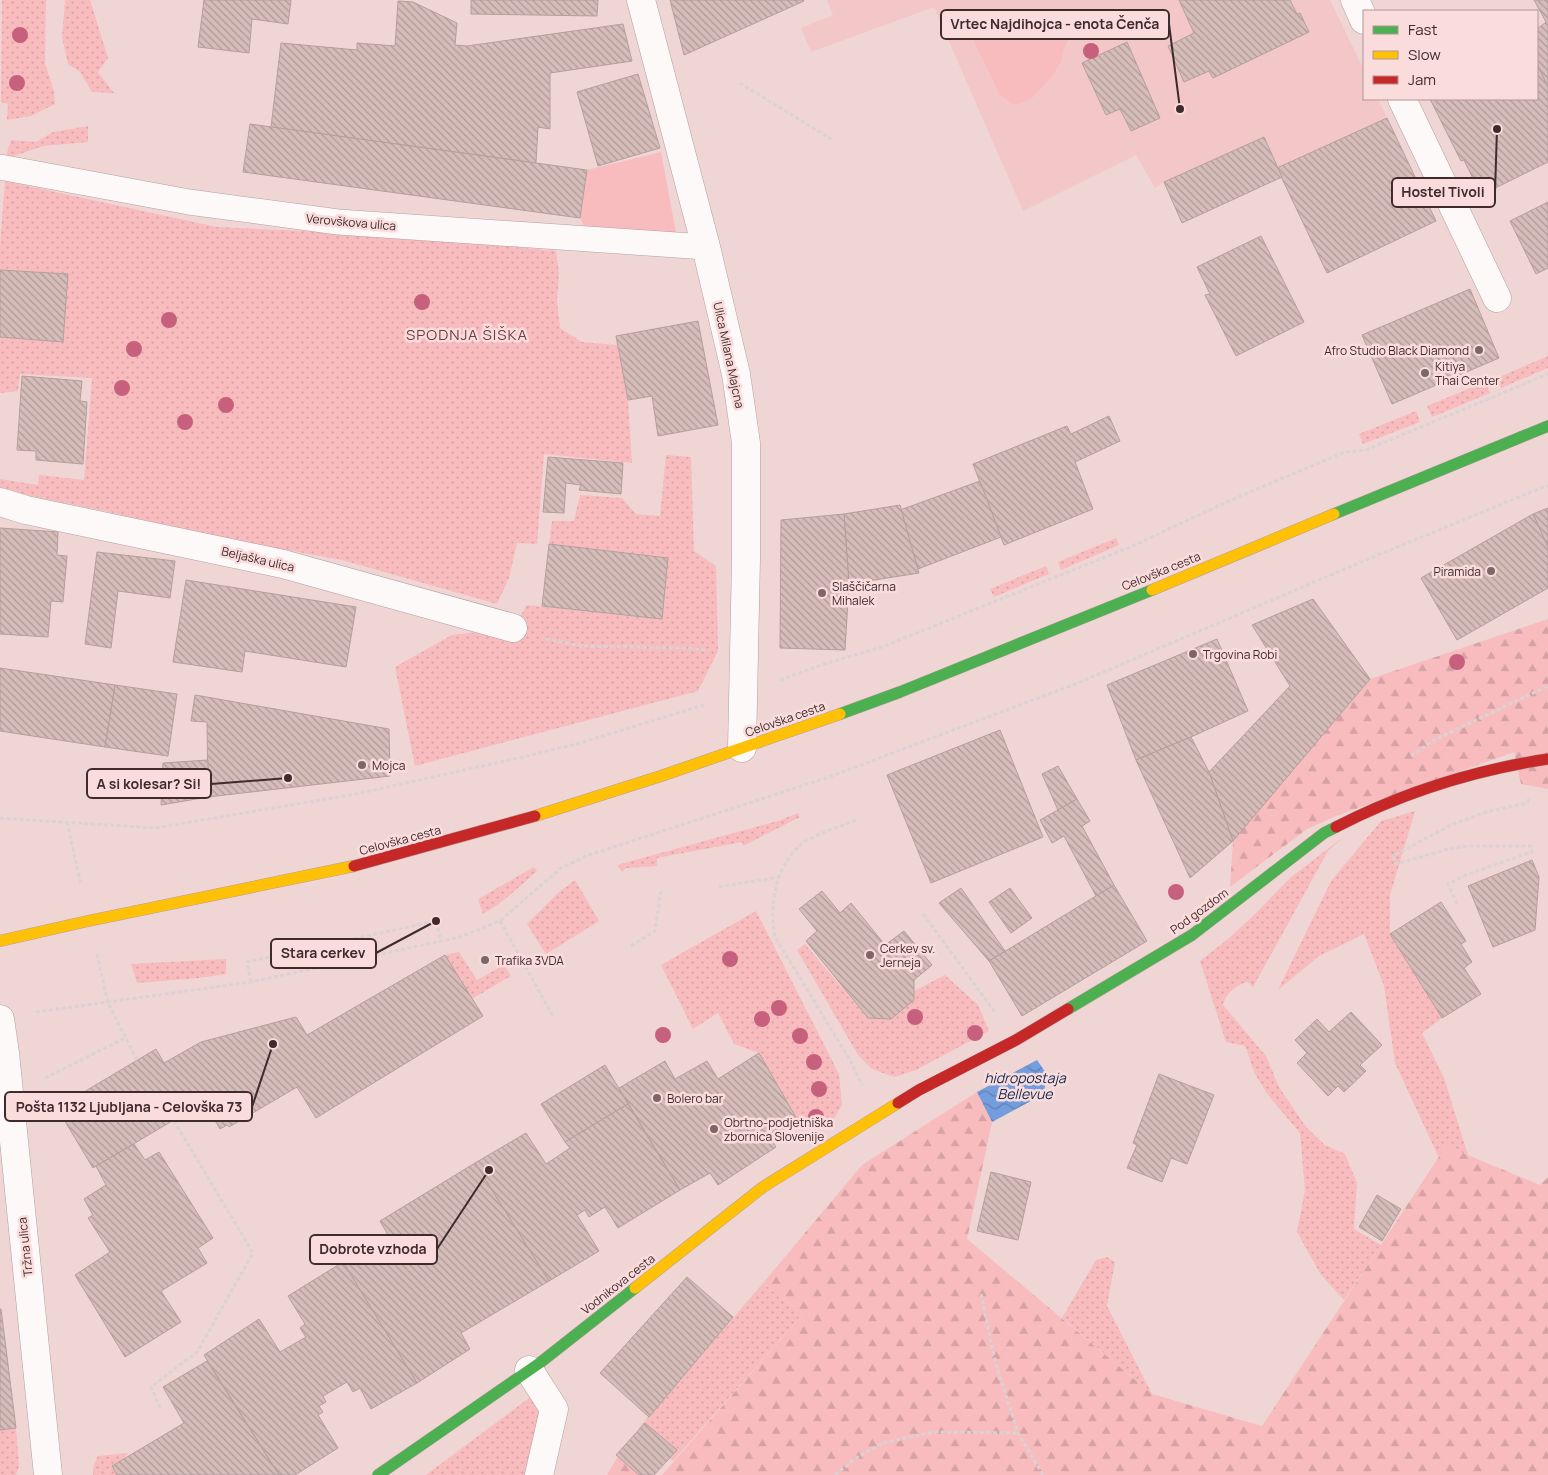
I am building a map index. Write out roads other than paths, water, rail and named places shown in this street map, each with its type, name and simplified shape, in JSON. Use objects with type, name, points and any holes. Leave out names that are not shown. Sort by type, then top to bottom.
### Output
[{"type":"main road","name":"Celovška cesta","points":[[0,941],[88,921],[340,870],[508,825],[742,748],[900,692],[1548,426]]},
{"type":"main road","name":"Pod gozdom","points":[[877,1117],[919,1090],[1016,1040],[1192,936],[1324,833],[1359,815],[1462,778],[1516,764],[1547,759]]},
{"type":"main road","name":"Vodnikova cesta","points":[[378,1475],[529,1370],[763,1187],[877,1117]]},
{"type":"street","name":"Ulica Milana Majcna","points":[[642,0],[706,247],[736,374],[746,443],[742,748]]},
{"type":"street","points":[[1354,0],[1363,18]]},
{"type":"street","points":[[1402,100],[1497,298]]},
{"type":"street","name":"Beljaška ulica","points":[[0,502],[26,510],[283,564],[513,628]]},
{"type":"street","name":"Tržna ulica","points":[[0,1019],[48,1475]]},
{"type":"street","points":[[529,1370],[554,1408],[539,1475]]},
{"type":"lane","name":"Verovškova ulica","points":[[0,167],[189,202],[338,222],[706,247]]},
{"type":"water","name":"hidropostaja Bellevue","points":[[1037,1060],[1048,1076],[1044,1090],[1046,1093],[992,1122],[977,1092]]},
{"type":"place","name":"Vrtec Najdihojca - enota Čenča","points":[[1180,109]]},
{"type":"place","name":"Hostel Tivoli","points":[[1497,129]]},
{"type":"place","name":"Afro Studio Black Diamond","points":[[1479,350]]},
{"type":"place","name":"Kitiya Thai Center","points":[[1425,373]]},
{"type":"place","name":"Piramida","points":[[1491,571]]},
{"type":"place","name":"Slaščičarna Mihalek","points":[[822,593]]},
{"type":"place","name":"Trgovina Robi","points":[[1193,654]]},
{"type":"place","name":"Mojca","points":[[362,765]]},
{"type":"place","name":"A si kolesar? Si!","points":[[288,778]]},
{"type":"place","name":"Stara cerkev","points":[[436,921]]},
{"type":"place","name":"Cerkev sv. Jerneja","points":[[870,955]]},
{"type":"place","name":"Trafika 3VDA","points":[[485,960]]},
{"type":"place","name":"Pošta 1132 Ljubljana - Celovška 73","points":[[273,1044]]},
{"type":"place","name":"Bolero bar","points":[[657,1098]]},
{"type":"place","name":"Obrtno-podjetniška zbornica Slovenije","points":[[714,1129]]},
{"type":"place","name":"Dobrote vzhoda","points":[[489,1170]]},
{"type":"district","name":"SPODNJA ŠIŠKA","points":[[467,334]]}]
